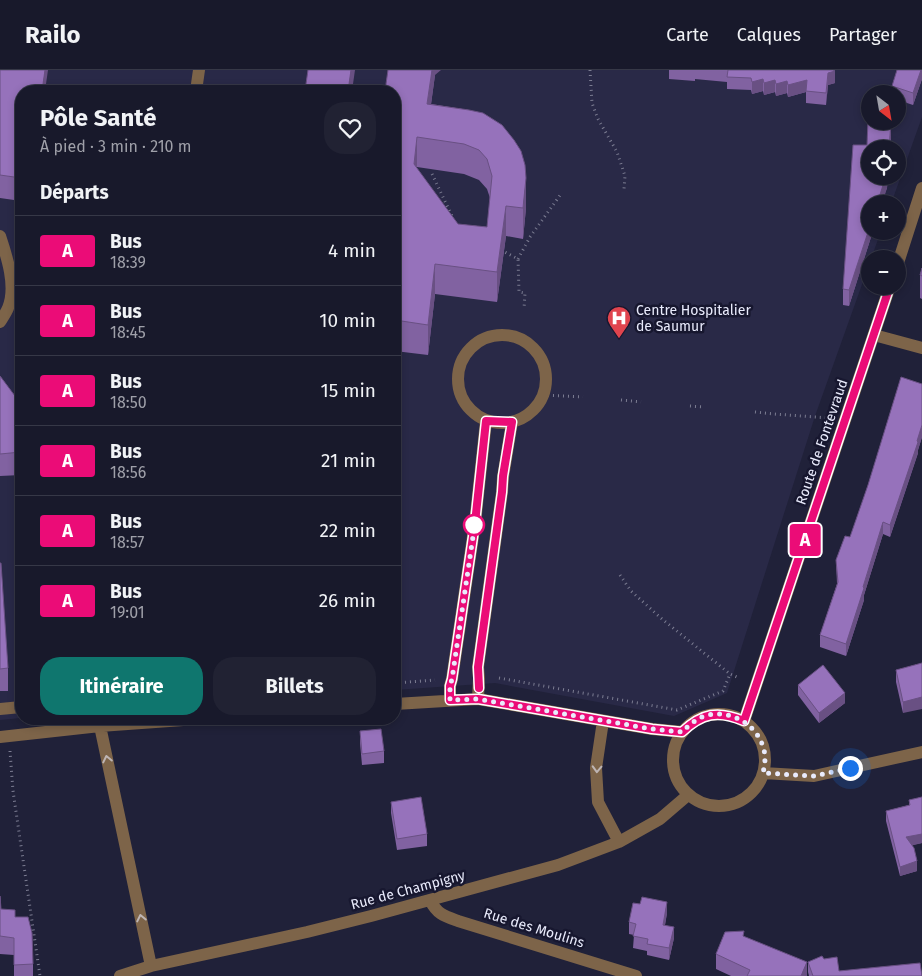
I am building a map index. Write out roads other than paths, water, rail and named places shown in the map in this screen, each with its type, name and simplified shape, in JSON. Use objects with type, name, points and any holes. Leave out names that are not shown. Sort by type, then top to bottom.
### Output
[{"type":"street","points":[[197,85],[199,70]]},
{"type":"street","points":[[902,250],[922,188]]},
{"type":"street","points":[[0,236],[12,284],[9,306],[0,322]]},
{"type":"street","name":"Route de Fontevraud","points":[[744,721],[887,295]]},
{"type":"street","points":[[498,335],[514,337],[524,341],[536,351],[543,364],[546,376],[544,391],[538,405],[526,416],[512,422],[486,421],[473,413],[463,401],[458,387],[458,372],[464,357],[472,346],[485,338],[498,335]]},
{"type":"street","points":[[874,335],[922,348]]},
{"type":"street","points":[[450,700],[450,686],[475,523],[486,421]]},
{"type":"street","points":[[478,699],[478,667],[512,422]]},
{"type":"street","points":[[401,704],[478,699],[652,729],[682,732]]},
{"type":"street","points":[[0,709],[15,708]]},
{"type":"street","points":[[717,714],[731,715],[744,721],[755,731],[762,744],[765,758],[763,773],[754,790],[740,801],[722,806],[704,804],[688,795],[678,781],[673,765],[675,748],[682,732],[704,716],[717,714]]},
{"type":"street","points":[[603,721],[596,768],[598,802],[619,842]]},
{"type":"street","points":[[5,736],[79,725]]},
{"type":"street","points":[[100,725],[151,966]]},
{"type":"street","points":[[763,773],[814,776],[922,752]]},
{"type":"street","name":"Rue de Champigny","points":[[120,976],[151,966],[371,916],[558,865],[619,842],[660,819],[688,795]]},
{"type":"street","name":"Rue des Moulins","points":[[430,900],[435,909],[458,921],[636,976]]},
{"type":"place","name":"Centre Hospitalier de Saumur","points":[[619,339]]}]
